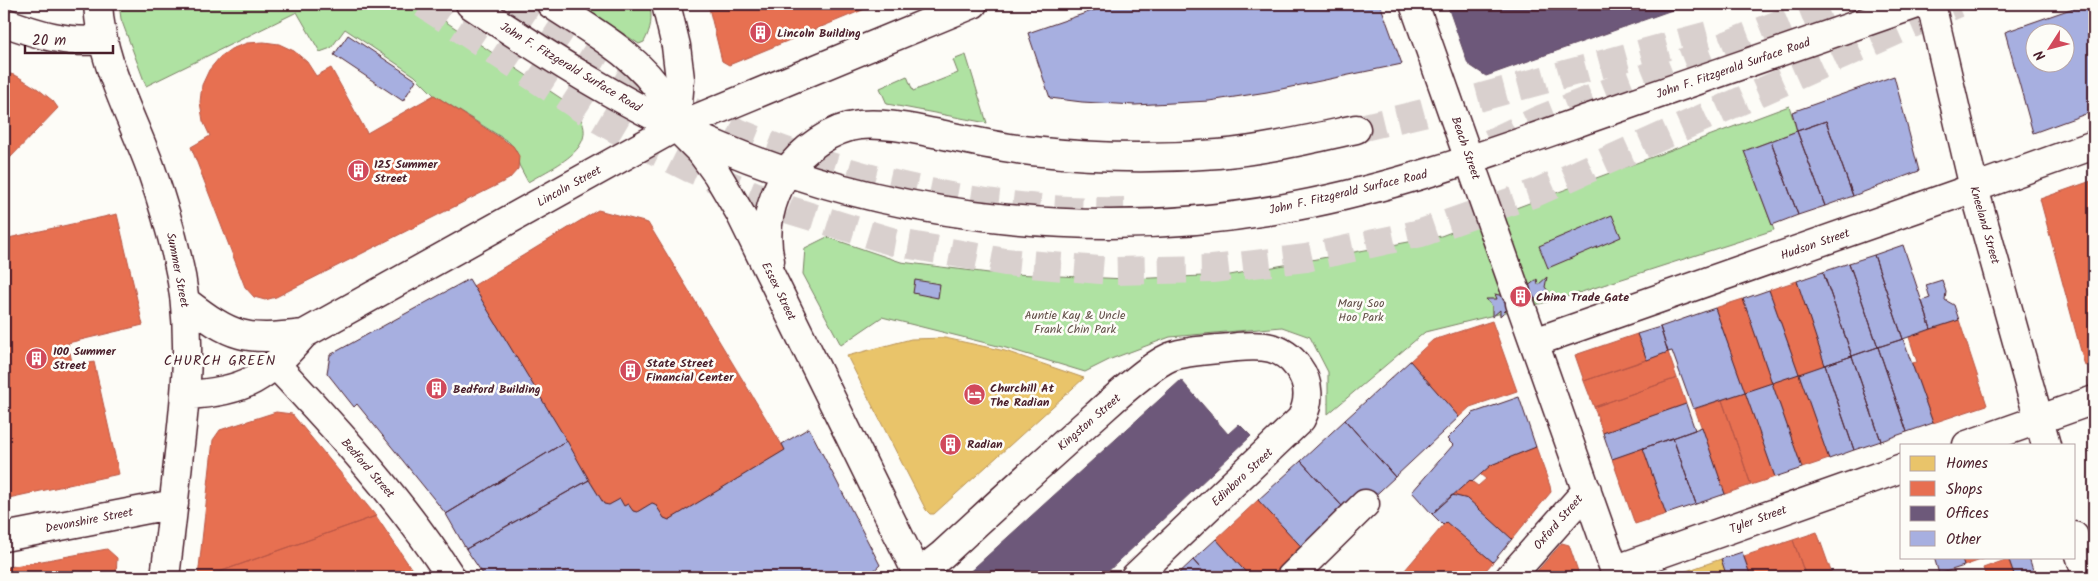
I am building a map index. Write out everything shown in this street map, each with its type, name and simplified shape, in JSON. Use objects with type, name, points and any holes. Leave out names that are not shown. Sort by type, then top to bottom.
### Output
[{"type":"main road","name":"Summer Street","points":[[98,4],[103,40],[122,100],[151,168],[169,225],[178,259],[185,301],[188,347],[186,395],[164,577]]},
{"type":"main road","name":"John F. Fitzgerald Surface Road","points":[[470,4],[588,80],[676,127],[721,148],[786,173],[880,198],[954,211],[1047,221],[1131,223],[1222,217],[1297,206],[1398,182],[1470,160],[1916,4]]},
{"type":"main road","points":[[551,4],[611,44],[641,68],[666,100],[676,127]]},
{"type":"main road","points":[[666,4],[674,37],[680,79],[676,127]]},
{"type":"main road","name":"Lincoln Street","points":[[186,395],[210,394],[233,390],[255,381],[276,365],[304,334],[676,127],[973,4]]},
{"type":"main road","name":"Beach Street","points":[[1414,4],[1616,574]]},
{"type":"main road","name":"Kneeland Street","points":[[1931,4],[1974,188],[2046,444]]},
{"type":"main road","points":[[4,22],[44,36],[88,42],[103,40]]},
{"type":"main road","points":[[775,282],[767,250],[767,226],[773,200],[786,173],[794,161],[805,151],[841,130],[859,125],[900,127],[1031,151],[1149,158],[1219,154],[1292,143],[1356,129]]},
{"type":"main road","name":"Essex Street","points":[[676,127],[701,152],[717,174],[775,282],[917,576]]},
{"type":"main road","name":"Hudson Street","points":[[1535,342],[2094,145]]},
{"type":"main road","points":[[185,301],[215,324],[234,334],[253,338],[304,334]]},
{"type":"main road","name":"Kingston Street","points":[[917,576],[1115,398],[1165,360],[1178,354],[1255,346],[1273,347],[1287,354],[1294,361]]},
{"type":"main road","name":"Edinboro Street","points":[[1135,577],[1301,420],[1306,409],[1308,389],[1301,370],[1294,361]]},
{"type":"main road","name":"Bedford Street","points":[[276,365],[374,473],[423,534],[451,577]]},
{"type":"main road","points":[[1970,444],[2094,400]]},
{"type":"main road","name":"Tyler Street","points":[[1616,574],[1900,469]]},
{"type":"main road","name":"Oxford Street","points":[[1510,577],[1586,490]]},
{"type":"main road","name":"Devonshire Street","points":[[4,537],[174,504]]},
{"type":"main road","points":[[1291,577],[1365,504]]},
{"type":"main road","points":[[2076,542],[2087,577]]},
{"type":"green space","points":[[119,4],[419,4],[571,105],[581,119],[584,131],[582,142],[575,152],[565,160],[528,182],[519,165],[516,150],[509,142],[434,95],[415,76],[345,29],[331,48],[320,52],[297,12],[146,86],[121,19]]},
{"type":"green space","points":[[579,4],[649,4],[651,23],[644,42],[639,44]]},
{"type":"green space","points":[[966,55],[987,123],[887,104],[880,88],[907,76],[913,91],[958,73],[953,60]]},
{"type":"green space","name":"Mary Soo Hoo Park","points":[[1789,106],[1797,131],[1744,151],[1774,230],[1563,298],[1425,332],[1328,414],[1328,372],[1310,337],[1282,327],[1170,337],[1111,359],[1085,372],[1006,348],[882,317],[841,345],[803,274],[805,248],[827,237],[901,262],[989,273],[1127,279],[1230,275],[1441,236]]},
{"type":"building: Homes","name":"Radian","points":[[945,338],[1005,351],[1084,378],[934,514],[930,514],[926,510],[847,356],[911,339]]},
{"type":"building: Homes","points":[[1721,559],[1727,577],[1669,577]]},
{"type":"building: Shops","name":"Lincoln Building","points":[[708,4],[877,4],[729,65],[722,61]]},
{"type":"building: Shops","name":"125 Summer Street","points":[[264,42],[279,44],[294,51],[307,62],[316,76],[331,68],[367,133],[434,95],[513,146],[519,156],[518,169],[509,179],[276,297],[265,300],[254,297],[245,287],[191,147],[210,136],[203,121],[200,102],[202,85],[209,70],[220,57],[231,49],[247,43]]},
{"type":"building: Shops","points":[[4,72],[17,76],[38,89],[53,101],[58,108],[4,162]]},
{"type":"building: Shops","points":[[2094,180],[2094,363],[2085,366],[2040,199]]},
{"type":"building: Shops","name":"State Street Financial Center","points":[[598,210],[648,223],[785,450],[669,520],[664,518],[655,504],[652,503],[637,512],[633,511],[628,504],[624,506],[620,499],[609,505],[604,504],[473,286]]},
{"type":"building: Shops","name":"100 Summer Street","points":[[117,214],[143,325],[68,343],[73,367],[94,362],[119,474],[4,499],[4,239]]},
{"type":"building: Shops","points":[[1797,281],[1825,365],[1799,374],[1769,290]]},
{"type":"building: Shops","points":[[1743,299],[1772,383],[1745,392],[1715,308]]},
{"type":"building: Shops","points":[[1959,320],[1987,405],[1933,423],[1912,363],[1917,362],[1909,337]]},
{"type":"building: Shops","points":[[1492,321],[1517,391],[1470,407],[1459,417],[1410,361],[1433,340]]},
{"type":"building: Shops","points":[[1637,334],[1647,360],[1584,381],[1575,355]]},
{"type":"building: Shops","points":[[1668,352],[1677,378],[1594,407],[1584,381]]},
{"type":"building: Shops","points":[[1799,374],[1829,459],[1802,468],[1772,383]]},
{"type":"building: Shops","points":[[1677,378],[1686,404],[1603,433],[1594,407]]},
{"type":"building: Shops","points":[[1745,392],[1775,477],[1751,485],[1722,400]]},
{"type":"building: Shops","points":[[1722,400],[1751,485],[1725,494],[1695,409]]},
{"type":"building: Shops","points":[[276,412],[292,414],[376,516],[205,577],[198,577],[213,440],[220,430]]},
{"type":"building: Shops","points":[[1536,447],[1551,492],[1512,539],[1468,499],[1452,495],[1470,480],[1478,486],[1486,479],[1480,474],[1491,465]]},
{"type":"building: Shops","points":[[1643,448],[1666,514],[1635,524],[1612,459]]},
{"type":"building: Shops","points":[[1258,500],[1310,556],[1287,577],[1250,577],[1216,539]]},
{"type":"building: Shops","points":[[376,516],[417,577],[205,577]]},
{"type":"building: Shops","points":[[1446,522],[1493,562],[1480,577],[1399,577]]},
{"type":"building: Shops","points":[[1817,532],[1833,577],[1806,577],[1793,540]]},
{"type":"building: Shops","points":[[1793,540],[1806,577],[1751,577],[1744,556]]},
{"type":"building: Shops","points":[[1562,543],[1569,545],[1580,577],[1532,577]]},
{"type":"building: Shops","points":[[107,549],[117,558],[116,577],[4,577],[4,568]]},
{"type":"building: Shops","points":[[1961,558],[1986,558],[1964,566]]},
{"type":"building: Shops","points":[[2008,559],[2015,577],[1986,577],[1983,568]]},
{"type":"building: Offices","points":[[1447,4],[1689,4],[1486,76],[1468,64]]},
{"type":"building: Offices","points":[[1181,380],[1228,434],[1239,424],[1251,436],[1102,577],[964,577]]},
{"type":"building: Other","points":[[1112,4],[1380,4],[1402,64],[1267,92],[1209,101],[1135,105],[1050,98],[1028,33]]},
{"type":"building: Other","points":[[2085,4],[2094,4],[2094,111],[2033,133],[2005,32],[2026,25],[2026,72],[2076,72],[2076,22],[2034,22]]},
{"type":"building: Other","points":[[348,35],[416,80],[403,101],[334,55]]},
{"type":"building: Other","points":[[1894,76],[1919,171],[1853,196],[1826,121],[1797,131],[1792,112]]},
{"type":"building: Other","points":[[1826,121],[1853,196],[1825,206],[1797,131]]},
{"type":"building: Other","points":[[1797,131],[1825,206],[1798,215],[1771,141]]},
{"type":"building: Other","points":[[1771,141],[1798,215],[1772,225],[1744,151]]},
{"type":"building: Other","points":[[1612,215],[1621,237],[1548,268],[1539,246]]},
{"type":"building: Other","points":[[1903,245],[1931,329],[1903,339],[1874,255]]},
{"type":"building: Other","points":[[1874,255],[1903,339],[1878,347],[1849,263]]},
{"type":"building: Other","points":[[1849,263],[1878,347],[1852,356],[1823,272]]},
{"type":"building: Other","points":[[1823,272],[1852,356],[1825,365],[1797,281]]},
{"type":"building: Other","name":"China Trade Gate","points":[[1547,277],[1545,287],[1552,296],[1541,294],[1545,299],[1531,299],[1508,308],[1500,316],[1500,310],[1492,317],[1492,306],[1486,299],[1497,299],[1495,294],[1503,296],[1526,288],[1537,279],[1538,285]]},
{"type":"building: Other","name":"Bedford Building","points":[[469,279],[567,441],[446,514],[357,404],[354,407],[327,373],[330,355]]},
{"type":"building: Other","points":[[915,280],[940,284],[938,298],[913,293]]},
{"type":"building: Other","points":[[1942,280],[1946,292],[1945,300],[1954,305],[1959,320],[1931,329],[1922,301],[1930,298],[1926,285]]},
{"type":"building: Other","points":[[1769,290],[1799,374],[1772,383],[1743,299]]},
{"type":"building: Other","points":[[1715,308],[1745,392],[1693,409],[1672,351],[1668,352],[1660,327]]},
{"type":"building: Other","points":[[1660,327],[1668,352],[1647,360],[1637,334]]},
{"type":"building: Other","points":[[1903,339],[1933,423],[1907,432],[1878,347]]},
{"type":"building: Other","points":[[1878,347],[1907,432],[1881,441],[1852,356]]},
{"type":"building: Other","points":[[1852,356],[1881,441],[1854,450],[1825,365]]},
{"type":"building: Other","points":[[1410,361],[1459,417],[1395,477],[1345,420]]},
{"type":"building: Other","points":[[1825,365],[1854,450],[1829,459],[1799,374]]},
{"type":"building: Other","points":[[1772,383],[1802,468],[1775,477],[1745,392]]},
{"type":"building: Other","points":[[1519,397],[1536,447],[1491,465],[1472,482],[1470,480],[1432,514],[1412,492],[1453,445],[1447,439],[1473,413]]},
{"type":"building: Other","points":[[1686,404],[1695,430],[1612,459],[1603,433]]},
{"type":"building: Other","points":[[1345,420],[1395,477],[1352,517],[1301,461]]},
{"type":"building: Other","points":[[1702,427],[1725,494],[1696,504],[1673,438]]},
{"type":"building: Other","points":[[809,428],[880,565],[867,577],[485,577],[466,549],[589,480],[604,504],[609,505],[620,499],[624,506],[628,504],[633,511],[637,512],[652,503],[655,504],[664,518],[669,520],[785,450],[782,444]]},
{"type":"building: Other","points":[[1673,438],[1696,504],[1666,514],[1643,448]]},
{"type":"building: Other","points":[[567,441],[589,480],[466,549],[446,514]]},
{"type":"building: Other","points":[[1301,461],[1352,517],[1310,556],[1258,500]]},
{"type":"building: Other","points":[[1452,495],[1468,499],[1512,539],[1493,562],[1446,522],[1443,525],[1432,514]]},
{"type":"building: Other","points":[[1216,539],[1250,577],[1208,577],[1193,560]]},
{"type":"building: Other","points":[[1742,552],[1751,577],[1727,577],[1721,559]]},
{"type":"building: Other","points":[[1934,558],[1961,558],[1964,566],[1939,574]]},
{"type":"building: Other","points":[[2008,558],[2029,558],[2035,577],[2015,577]]},
{"type":"building: Other","points":[[1193,560],[1208,577],[1175,577]]},
{"type":"tunnel","points":[[423,4],[590,114],[641,144],[689,168],[790,210],[894,242],[1005,262],[1112,271],[1212,269],[1306,258],[1421,233],[1535,193],[1957,4]]},
{"type":"tunnel","points":[[511,4],[643,87],[717,123],[773,146],[830,166],[888,182],[1008,205],[1068,210],[1128,211]]},
{"type":"tunnel","points":[[1490,143],[1538,120],[1829,4]]},
{"type":"tunnel","points":[[1356,129],[1423,113],[1712,34]]},
{"type":"place","name":"Lincoln Building","points":[[761,33]]},
{"type":"place","name":"125 Summer Street","points":[[358,171]]},
{"type":"place","name":"China Trade Gate","points":[[1520,297]]},
{"type":"place","name":"100 Summer Street","points":[[37,358]]},
{"type":"place","name":"State Street Financial Center","points":[[630,370]]},
{"type":"place","name":"Bedford Building","points":[[437,389]]},
{"type":"place","name":"Churchill At The Radian","points":[[974,395]]},
{"type":"place","name":"Radian","points":[[951,444]]},
{"type":"district","name":"CHURCH GREEN","points":[[220,360]]},
{"type":"park label","name":"Auntie Kay & Uncle Frank Chin Park","points":[[1075,322]]}]
